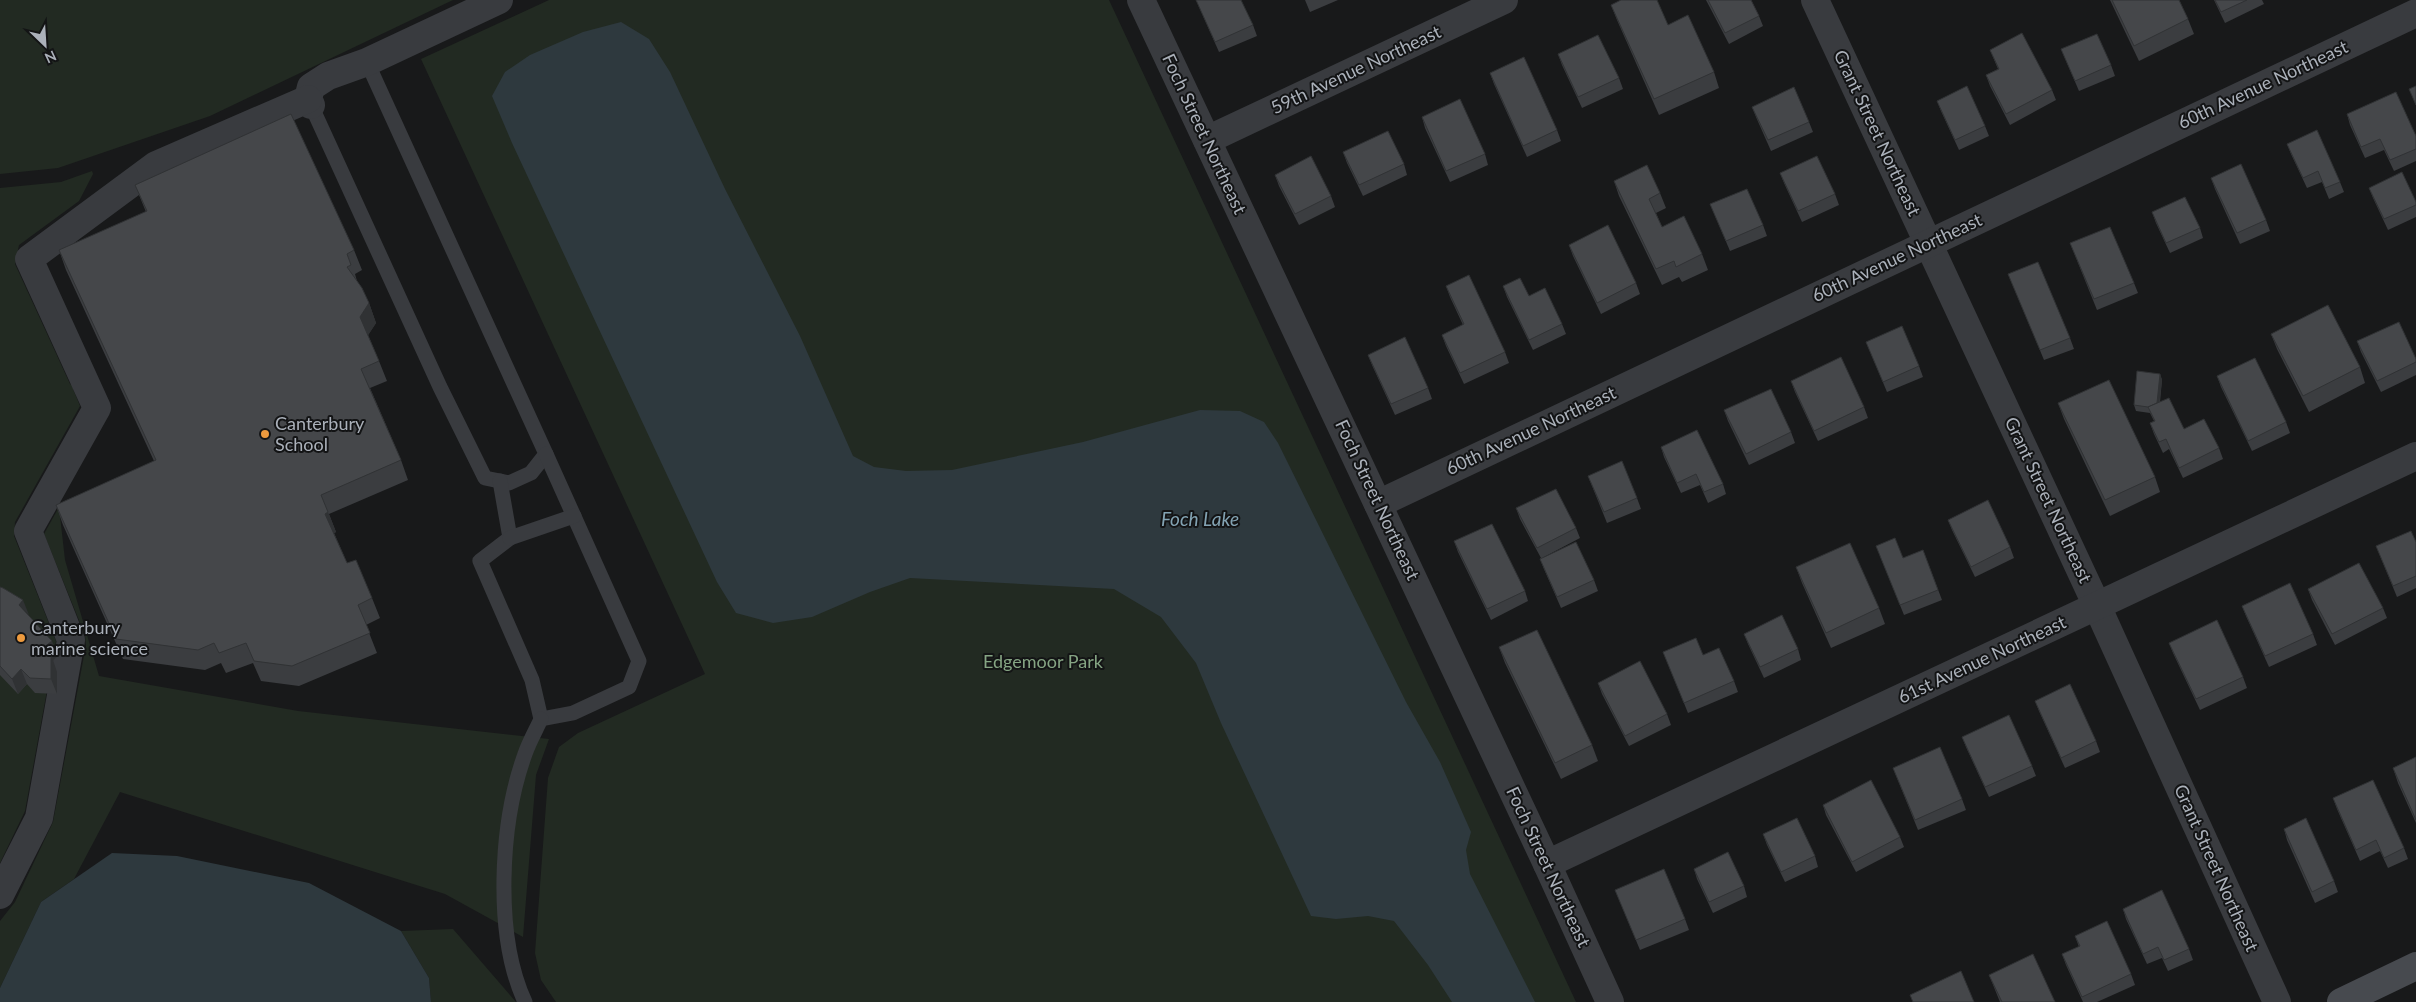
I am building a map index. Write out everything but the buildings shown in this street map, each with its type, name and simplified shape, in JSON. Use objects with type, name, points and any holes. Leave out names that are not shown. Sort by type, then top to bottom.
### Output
[{"type":"street","points":[[0,895],[39,818],[72,640],[28,531],[97,408],[29,259],[156,165],[309,102],[311,87],[319,82],[367,62],[498,0]]},
{"type":"street","name":"Foch Street Northeast","points":[[1140,0],[1547,864],[1610,1002]]},
{"type":"street","name":"59th Avenue Northeast","points":[[1207,140],[1504,0]]},
{"type":"street","name":"Grant Street Northeast","points":[[1815,0],[2097,606],[2277,1002]]},
{"type":"street","name":"60th Avenue Northeast","points":[[1378,504],[2416,13]]},
{"type":"street","name":"61st Avenue Northeast","points":[[1547,864],[2416,456]]},
{"type":"street","points":[[2341,1002],[2416,966]]},
{"type":"lane","points":[[367,62],[639,661],[629,687],[573,712],[541,719]]},
{"type":"lane","points":[[309,102],[440,387],[485,478],[509,483],[531,473],[546,454]]},
{"type":"lane","points":[[500,481],[510,538]]},
{"type":"lane","points":[[525,1002],[516,983],[508,944],[504,903],[505,855],[518,781],[525,754],[541,719],[532,680],[480,561],[510,538],[574,516]]},
{"type":"green space","points":[[0,0],[453,0],[210,116],[58,168],[0,174]]},
{"type":"green space","name":"Edgemoor Park","points":[[549,0],[1109,0],[1576,1002],[556,1002],[541,980],[535,953],[548,778],[559,747],[578,733],[705,674],[421,59]]},
{"type":"green space","points":[[92,171],[93,174],[79,201],[19,245],[15,264],[70,384],[74,387],[73,389],[80,406],[15,522],[14,536],[56,641],[25,811],[0,863],[0,188],[61,182]]},
{"type":"green space","points":[[59,507],[65,560],[99,676],[298,711],[549,739],[536,775],[523,937],[445,894],[120,792],[74,879],[41,902],[0,988],[0,921],[15,902],[53,822],[86,645],[85,635],[44,534]]},
{"type":"green space","points":[[453,929],[516,1002],[431,1002],[429,978],[401,931]]},
{"type":"water","name":"Foch Lake","points":[[621,22],[649,39],[670,72],[725,189],[800,336],[853,456],[874,467],[906,471],[952,470],[1083,442],[1200,410],[1240,411],[1264,422],[1278,443],[1406,702],[1440,762],[1471,832],[1466,850],[1470,874],[1535,1002],[1452,1002],[1428,965],[1394,921],[1368,916],[1336,919],[1311,916],[1221,723],[1196,663],[1161,617],[1114,589],[910,578],[870,592],[812,617],[773,623],[736,613],[717,582],[512,143],[492,96],[505,72],[530,55],[583,32]]},
{"type":"water","points":[[112,853],[177,856],[309,883],[401,931],[429,978],[431,1002],[0,1002],[0,988],[41,902]]},
{"type":"place","name":"Canterbury School","points":[[265,434]]},
{"type":"place","name":"Canterbury marine science","points":[[21,638]]}]
